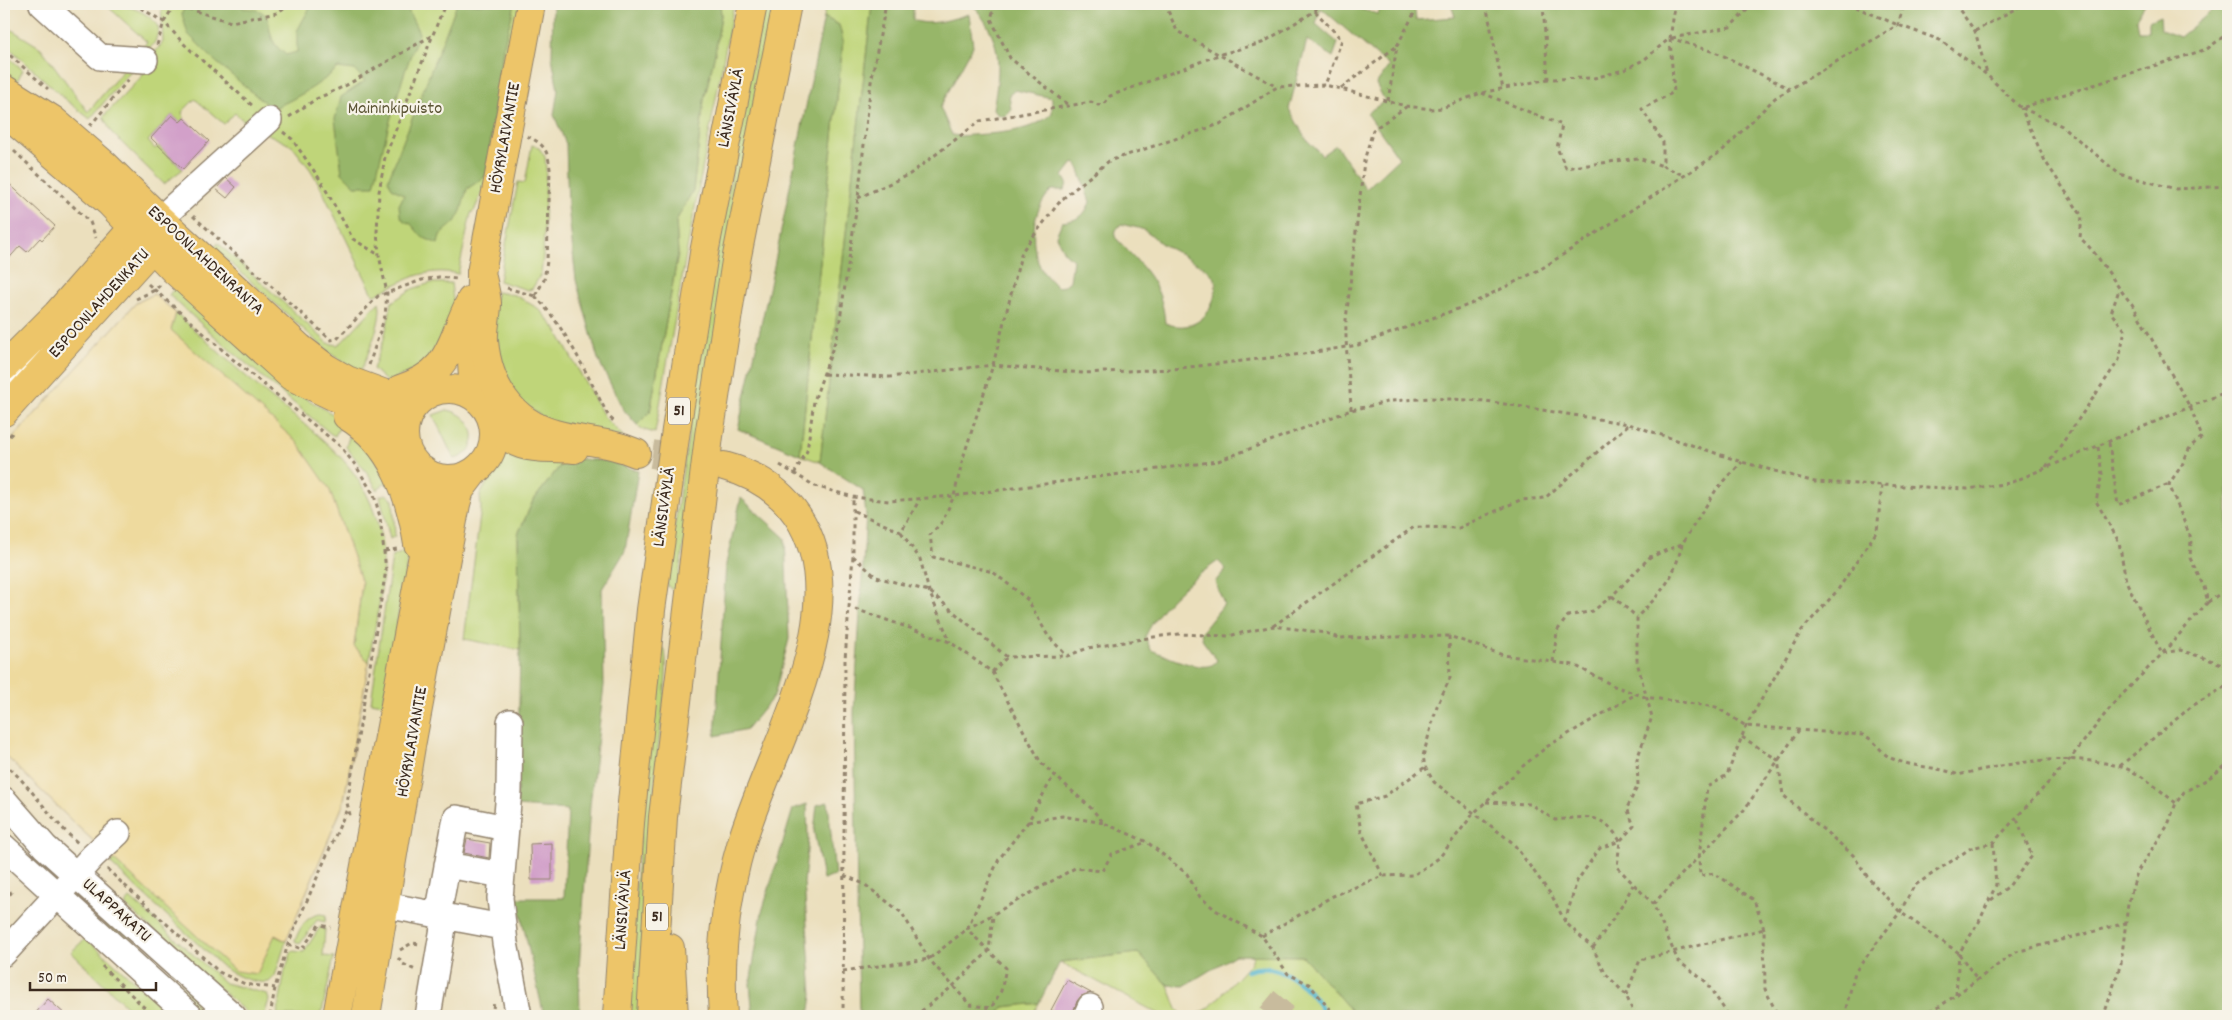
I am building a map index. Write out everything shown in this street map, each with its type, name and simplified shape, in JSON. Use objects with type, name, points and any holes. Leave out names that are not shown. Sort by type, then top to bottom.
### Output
[{"type":"main road","name":"HÖYRYLAIVANTIE","points":[[427,395],[447,377],[460,350],[470,284],[531,4]]},
{"type":"main road","name":"LÄNSIVÄYLÄ","points":[[618,1016],[630,823],[651,610],[676,430],[704,253],[753,4]]},
{"type":"main road","name":"LÄNSIVÄYLÄ","points":[[651,1016],[664,817],[712,416],[736,261],[786,4]]},
{"type":"main road","name":"ESPOONLAHDENRANTA","points":[[4,89],[53,120],[104,164],[160,219],[300,348],[326,368],[347,380],[374,382],[402,400],[411,400],[427,395]]},
{"type":"main road","name":"ESPOONLAHDENRANTA","points":[[4,112],[98,192],[152,248],[291,376],[378,418],[394,429],[405,444]]},
{"type":"main road","name":"ESPOONLAHDENKATU","points":[[4,412],[133,228],[160,219]]},
{"type":"main road","name":"ESPOONLAHDENKATU","points":[[15,365],[152,248],[160,219]]},
{"type":"main road","name":"HÖYRYLAIVANTIE","points":[[470,284],[480,301],[472,353],[472,379],[475,391],[488,413]]},
{"type":"main road","points":[[374,382],[419,382],[442,364],[448,355],[470,284],[487,302],[483,339],[486,359],[492,378],[511,408],[520,418],[555,434],[619,445],[644,454],[532,448],[521,445],[511,440],[488,413],[473,396],[458,390],[442,389],[427,395],[413,407],[407,418],[404,431],[405,444],[416,464],[424,471],[436,477],[448,479],[461,478],[473,473],[484,464],[491,451],[494,438],[488,413]]},
{"type":"main road","name":"HÖYRYLAIVANTIE","points":[[291,376],[312,394],[359,422],[382,446],[397,470],[409,500],[422,567]]},
{"type":"main road","points":[[722,1016],[721,962],[724,923],[732,877],[742,842],[796,698],[815,632],[820,602],[815,553],[805,529],[792,508],[766,483],[739,470],[724,466]]},
{"type":"main road","name":"HÖYRYLAIVANTIE","points":[[366,1016],[372,903],[432,491],[424,471]]},
{"type":"main road","name":"HÖYRYLAIVANTIE","points":[[336,1016],[372,903],[456,504],[460,490],[473,473]]},
{"type":"main road","points":[[664,817],[674,1016]]},
{"type":"street","points":[[42,4],[100,56],[145,60]]},
{"type":"street","points":[[160,219],[276,121]]},
{"type":"street","points":[[4,387],[15,365]]},
{"type":"street","points":[[510,722],[509,791],[500,898],[502,926],[519,1016]]},
{"type":"street","name":"ULAPPAKATU","points":[[6,804],[38,840],[233,1016]]},
{"type":"street","points":[[428,1016],[447,866],[456,818],[506,828]]},
{"type":"street","points":[[4,953],[93,856],[118,833]]},
{"type":"street","name":"ULAPPAKATU","points":[[4,847],[190,1016]]},
{"type":"street","points":[[447,866],[502,876]]},
{"type":"street","points":[[372,903],[502,926]]},
{"type":"path","points":[[164,22],[174,4],[232,22],[277,14],[289,4]]},
{"type":"path","points":[[794,474],[807,451],[814,400],[838,333],[858,198],[871,82],[886,4]]},
{"type":"path","points":[[995,4],[990,19],[1010,58],[1069,105]]},
{"type":"path","points":[[1165,4],[1177,31],[1222,54],[1276,87]]},
{"type":"path","points":[[858,198],[910,174],[980,121],[1069,105],[1091,102],[1098,105],[1104,104],[1110,96],[1222,54],[1262,42],[1315,11],[1319,4]]},
{"type":"path","points":[[1388,101],[1397,46],[1419,4]]},
{"type":"path","points":[[1486,4],[1503,89]]},
{"type":"path","points":[[1543,4],[1548,79]]},
{"type":"path","points":[[1663,166],[1663,142],[1642,109],[1674,92],[1670,38],[1675,7],[1678,4]]},
{"type":"path","points":[[1067,656],[1048,636],[1028,600],[993,572],[933,557],[930,535],[942,522],[954,496],[963,458],[993,365],[1022,251],[1061,200],[1109,161],[1220,124],[1276,87],[1325,85],[1406,106],[1431,110],[1442,108],[1481,93],[1548,79],[1594,78],[1624,70],[1645,58],[1670,38],[1730,27],[1753,4]]},
{"type":"path","points":[[1848,4],[1940,40],[1987,75],[2021,108],[2062,126],[2119,174],[2176,189],[2228,186]]},
{"type":"path","points":[[824,374],[890,377],[993,365],[1083,373],[1172,369],[1358,345],[1470,304],[1541,269],[1722,151],[1776,98],[1898,25],[1904,4]]},
{"type":"path","points":[[1954,4],[1975,31],[1987,75]]},
{"type":"path","points":[[1975,31],[2024,4]]},
{"type":"path","points":[[374,382],[387,293],[379,255],[377,232],[378,192],[385,157],[444,5]]},
{"type":"path","points":[[1315,11],[1342,40],[1325,85]]},
{"type":"path","points":[[2021,108],[2207,49],[2228,33]]},
{"type":"path","points":[[276,121],[316,99],[346,86],[432,36]]},
{"type":"path","points":[[1670,38],[1720,54],[1790,89]]},
{"type":"path","points":[[1340,89],[1397,46]]},
{"type":"path","points":[[1481,93],[1562,124],[1557,148],[1566,168],[1638,158],[1684,175]]},
{"type":"path","points":[[1351,410],[1346,320],[1364,161],[1373,130],[1406,106]]},
{"type":"path","points":[[2021,108],[2046,161],[2082,216],[2080,238],[2092,248],[2119,290],[2132,304],[2191,408],[2202,437],[2190,447],[2182,465],[2169,484],[2118,504],[2109,443]]},
{"type":"path","points":[[526,136],[540,142],[549,156],[550,169],[547,261],[544,280],[535,296]]},
{"type":"path","points":[[11,149],[90,222],[96,237]]},
{"type":"path","points":[[387,293],[422,280],[439,277],[470,284]]},
{"type":"path","points":[[504,288],[535,296],[547,308],[564,332],[609,417],[623,430]]},
{"type":"path","points":[[155,290],[236,362],[340,446],[368,483],[374,495],[380,517],[385,552],[384,588],[348,808],[288,944],[275,988],[270,1016]]},
{"type":"path","points":[[2045,468],[2119,360],[2125,330],[2111,313],[2119,290]]},
{"type":"path","points":[[843,1016],[845,659],[853,556],[853,497],[889,501],[954,496],[1218,462],[1351,410],[1392,401],[1431,398],[1486,401],[1629,424],[1742,462],[1816,482],[1968,489],[2010,483],[2109,443],[2228,391]]},
{"type":"path","points":[[1273,626],[1414,527],[1458,528],[1520,500],[1545,498],[1629,424]]},
{"type":"path","points":[[2098,447],[2102,474],[2096,500],[2119,542],[2126,581],[2162,654]]},
{"type":"path","points":[[1565,922],[1577,881],[1600,848],[1620,842],[1634,826],[1627,808],[1638,785],[1637,759],[1652,717],[1637,662],[1637,617],[1661,593],[1677,566],[1682,544],[1716,490],[1742,462]]},
{"type":"path","points":[[2169,484],[2191,539],[2190,558],[2204,587],[2208,602]]},
{"type":"path","points":[[1778,1016],[1765,990],[1764,929],[1754,900],[1714,873],[1700,876],[1698,858],[1707,787],[1727,776],[1746,726],[1802,630],[1837,591],[1877,531],[1882,485]]},
{"type":"path","points":[[901,532],[920,498]]},
{"type":"path","points":[[854,511],[901,532],[920,559],[929,591],[950,642]]},
{"type":"path","points":[[1553,662],[1557,631],[1568,616],[1593,611],[1612,596],[1650,556],[1682,544]]},
{"type":"path","points":[[853,556],[876,577],[929,591],[1007,658]]},
{"type":"path","points":[[1844,1016],[1855,972],[1900,912],[1914,886],[1972,848],[1993,843],[2070,759],[2113,704],[2162,654],[2208,602],[2228,588]]},
{"type":"path","points":[[1612,596],[1637,617]]},
{"type":"path","points":[[854,609],[950,642],[992,672],[1041,763],[1091,808],[1104,824]]},
{"type":"path","points":[[992,672],[1007,658],[1067,656],[1088,648],[1154,637],[1179,634],[1228,636],[1273,626],[1326,633],[1338,638],[1449,636],[1503,655],[1574,665],[1614,686],[1645,697],[1716,707],[1746,726],[1863,735],[1874,740],[1890,758],[1910,765],[1958,775],[2025,763],[2070,759],[2120,766],[2142,778],[2176,803]]},
{"type":"path","points":[[1449,636],[1450,678],[1437,706],[1424,756],[1426,767],[1434,782],[1513,843],[1552,896],[1565,922],[1593,948],[1605,973],[1626,995],[1635,1016]]},
{"type":"path","points":[[2162,654],[2180,650],[2228,666]]},
{"type":"path","points":[[2120,766],[2192,706],[2228,685]]},
{"type":"path","points":[[1262,936],[1333,896],[1383,876],[1414,875],[1439,858],[1474,813],[1523,766],[1548,746],[1636,694]]},
{"type":"path","points":[[1653,904],[1744,810],[1799,730]]},
{"type":"path","points":[[1742,737],[1778,760],[1783,795],[1853,855],[1869,879],[1900,912],[1959,953],[1977,980]]},
{"type":"path","points":[[4,763],[22,778],[62,830],[93,856],[219,972],[244,984],[275,988]]},
{"type":"path","points":[[2101,1016],[2105,1012],[2121,963],[2128,904],[2137,872],[2168,825],[2176,803],[2184,792],[2206,780],[2228,764]]},
{"type":"path","points":[[1383,876],[1361,831],[1356,804],[1386,796],[1426,767]]},
{"type":"path","points":[[967,929],[999,860],[1028,822],[1054,775]]},
{"type":"path","points":[[1486,802],[1530,804],[1555,820],[1589,817],[1611,827],[1620,842],[1617,866],[1632,885],[1653,904],[1678,960],[1705,981],[1729,1016]]},
{"type":"path","points":[[1028,822],[1062,816],[1104,824],[1147,842],[1187,874],[1200,897],[1217,911],[1262,936],[1288,974],[1309,984],[1335,1016]]},
{"type":"path","points":[[1988,902],[2009,886],[2032,856],[2016,817]]},
{"type":"path","points":[[843,971],[928,959],[967,929],[1075,868],[1102,871],[1112,854],[1147,842]]},
{"type":"path","points":[[1956,995],[1959,953],[1979,922],[1996,885],[1993,843]]},
{"type":"path","points":[[844,874],[864,884],[902,913],[928,959],[970,1005],[991,1008],[1000,991],[1006,968],[967,929]]},
{"type":"path","points":[[1593,948],[1623,904],[1632,885]]},
{"type":"path","points":[[4,886],[11,893],[4,901]]},
{"type":"path","points":[[915,1016],[954,986],[988,950],[993,914]]},
{"type":"path","points":[[1914,1016],[1939,1007],[2016,952],[2126,923]]},
{"type":"path","points":[[288,944],[302,949],[319,925],[332,927]]},
{"type":"path","points":[[1626,995],[1640,960],[1764,929]]},
{"type":"green space","points":[[105,4],[136,9],[155,22],[159,29],[155,42],[90,119],[66,100],[4,43],[4,25],[41,48],[88,112],[147,42]]},
{"type":"green space","name":"Maininkipuisto","points":[[161,4],[520,4],[488,178],[474,211],[471,213],[458,274],[447,272],[425,273],[404,280],[374,296],[318,182],[292,146],[246,123],[235,113],[224,124],[195,99],[182,112],[184,118],[180,122],[172,115],[148,141],[155,149],[158,146],[183,169],[164,184],[112,133],[103,117],[144,74],[140,71],[163,42]]},
{"type":"green space","points":[[185,4],[241,4],[243,8],[261,12],[268,19],[275,44],[286,55],[297,52],[297,31],[312,4],[401,4],[406,6],[419,33],[393,108],[374,186],[355,186],[342,173],[335,119],[341,97],[365,81],[355,70],[338,68],[307,91],[272,109],[215,61],[188,34],[182,14]]},
{"type":"green space","points":[[457,4],[515,4],[503,48],[486,176],[467,189],[461,211],[455,222],[440,235],[438,244],[422,237],[411,224],[404,221],[400,215],[399,205],[404,195],[392,188],[388,180]]},
{"type":"green space","points":[[553,4],[720,4],[721,15],[715,53],[704,100],[693,190],[676,221],[678,253],[650,412],[637,425],[623,409],[598,359],[576,280],[568,206],[566,144],[554,115],[558,90],[552,57]]},
{"type":"green space","points":[[723,4],[734,4],[687,249],[655,433],[641,429],[637,425],[650,412],[678,254],[676,221],[693,190],[704,100],[715,53],[721,15],[720,7]]},
{"type":"green space","points":[[764,4],[773,4],[675,591],[667,586],[670,556],[715,262]]},
{"type":"green space","points":[[826,4],[872,4],[820,462],[800,455],[843,41],[839,25],[824,17]]},
{"type":"green space","points":[[872,4],[913,4],[913,20],[927,23],[941,22],[969,14],[973,46],[940,107],[952,135],[960,136],[1009,132],[1021,129],[1043,120],[1052,113],[1052,98],[1015,90],[1009,95],[1011,110],[1005,116],[998,115],[993,109],[998,66],[997,54],[989,29],[972,4],[1352,4],[1356,8],[1378,14],[1383,4],[1414,4],[1416,20],[1455,17],[1451,4],[2145,4],[2136,19],[2138,31],[2149,31],[2149,21],[2160,16],[2161,30],[2180,37],[2213,10],[2198,4],[2228,4],[2228,1016],[1356,1016],[1303,956],[1235,955],[1184,986],[1168,985],[1138,953],[1060,962],[1039,1003],[1003,1007],[998,1016],[859,1016],[854,713],[866,515],[863,490],[820,462]],"holes":[[[1321,8],[1389,66],[1376,84],[1385,101],[1367,113],[1399,158],[1366,189],[1336,145],[1322,155],[1306,139],[1289,109],[1307,40],[1333,57],[1338,43],[1316,24]],[[1073,163],[1077,164],[1090,202],[1080,217],[1062,222],[1056,236],[1064,252],[1073,260],[1070,281],[1064,286],[1057,287],[1043,272],[1038,262],[1035,252],[1034,229],[1036,218],[1045,198],[1052,190],[1065,190],[1067,183],[1063,176]],[[1121,224],[1144,230],[1162,244],[1210,273],[1215,279],[1216,289],[1213,302],[1204,317],[1191,325],[1174,326],[1165,323],[1160,296],[1155,285],[1142,266],[1115,237],[1116,230]],[[1218,561],[1226,569],[1215,582],[1224,604],[1201,633],[1203,641],[1217,660],[1212,665],[1196,666],[1151,650],[1145,637],[1159,614],[1176,594]]]},
{"type":"green space","points":[[824,17],[839,25],[843,41],[800,455],[738,429],[773,271]]},
{"type":"green space","points":[[4,53],[23,70],[17,81],[4,75]]},
{"type":"green space","points":[[532,145],[539,148],[545,157],[546,169],[541,274],[532,289],[528,290],[499,281],[518,182],[525,183]]},
{"type":"green space","points":[[218,243],[328,343],[337,345],[342,342],[379,302],[380,309],[377,327],[360,373],[331,354],[214,248]]},
{"type":"green space","points":[[179,282],[302,396],[343,420],[335,436],[230,350],[169,295]]},
{"type":"green space","points":[[431,283],[451,283],[454,307],[430,363],[387,382],[373,369],[384,339],[392,302],[412,289]]},
{"type":"green space","points":[[496,292],[515,295],[539,309],[555,328],[605,418],[624,437],[557,427],[513,397],[491,334]]},
{"type":"green space","points":[[176,313],[245,375],[336,452],[352,471],[365,492],[375,516],[382,545],[383,559],[379,604],[369,662],[354,646],[362,583],[171,330]]},
{"type":"green space","points":[[447,410],[457,413],[465,419],[473,434],[470,450],[454,459],[433,415]]},
{"type":"green space","points":[[349,437],[364,439],[390,486],[385,483],[377,490],[369,475],[346,447]]},
{"type":"green space","points":[[508,452],[566,458],[533,501],[518,534],[520,650],[464,639],[481,508],[480,495],[498,463]]},
{"type":"green space","points":[[566,458],[610,461],[638,471],[625,551],[602,589],[604,685],[590,805],[579,968],[580,1016],[544,1016],[517,898],[564,898],[568,810],[517,806],[520,650],[518,534],[533,501]]},
{"type":"green space","points":[[386,494],[393,500],[395,536],[390,539],[380,496]]},
{"type":"green space","points":[[741,498],[785,538],[789,639],[774,696],[747,729],[715,736],[726,564]]},
{"type":"green space","points":[[404,541],[408,542],[408,557],[383,704],[371,702],[392,557],[403,552]]},
{"type":"green space","points":[[660,648],[664,649],[666,670],[654,790],[639,1016],[628,1016],[637,869]]},
{"type":"green space","points":[[828,802],[835,876],[823,879],[814,832],[817,805]]},
{"type":"green space","points":[[807,804],[808,840],[804,883],[812,995],[809,1016],[753,1016],[750,984],[762,912],[793,809]]},
{"type":"green space","points":[[115,859],[286,941],[275,976],[269,982],[257,982],[224,968],[110,863]]},
{"type":"green space","points":[[130,898],[225,983],[267,994],[269,1000],[264,1016],[250,1016],[125,905]]},
{"type":"green space","points":[[320,914],[326,915],[325,922],[317,920],[300,944],[295,941],[307,920]]},
{"type":"green space","points":[[111,920],[217,1016],[204,1016],[105,926]]},
{"type":"green space","points":[[320,927],[325,929],[323,956],[334,957],[321,1016],[277,1016],[285,970],[292,951],[304,952]]},
{"type":"green space","points":[[86,938],[173,1016],[136,1016],[71,952]]},
{"type":"green space","points":[[1138,953],[1168,985],[1177,1009],[1184,1016],[1163,1016],[1060,962]]},
{"type":"green space","points":[[1254,955],[1303,956],[1356,1016],[1210,1016],[1209,1014],[1195,1016],[1209,1008],[1250,964]]},
{"type":"green space","points":[[1039,1003],[1032,1016],[998,1016],[1003,1007]]},
{"type":"sand","points":[[154,294],[176,313],[171,330],[297,442],[329,488],[362,583],[354,646],[369,662],[343,805],[286,941],[275,935],[257,974],[235,971],[74,823],[4,754],[4,448],[136,303]]},
{"type":"building","points":[[172,115],[180,122],[184,118],[209,141],[183,169],[151,138]]},
{"type":"building","points":[[226,178],[236,187],[227,198],[216,189]]},
{"type":"building","points":[[4,179],[55,226],[27,252],[20,246],[4,264]]},
{"type":"building","points":[[467,839],[490,843],[489,858],[464,853]]},
{"type":"building","points":[[552,843],[552,880],[531,880],[530,844]]},
{"type":"building","points":[[1067,980],[1091,993],[1081,996],[1077,1001],[1072,1016],[1063,1016],[1051,1010]]},
{"type":"building","points":[[48,999],[67,1016],[33,1016]]},
{"type":"waterway","points":[[1247,971],[1259,968],[1271,969],[1294,979],[1312,995],[1325,1016]]},
{"type":"tunnel","points":[[652,454],[724,466]]},
{"type":"tunnel","points":[[1270,1016],[1284,999]]}]
